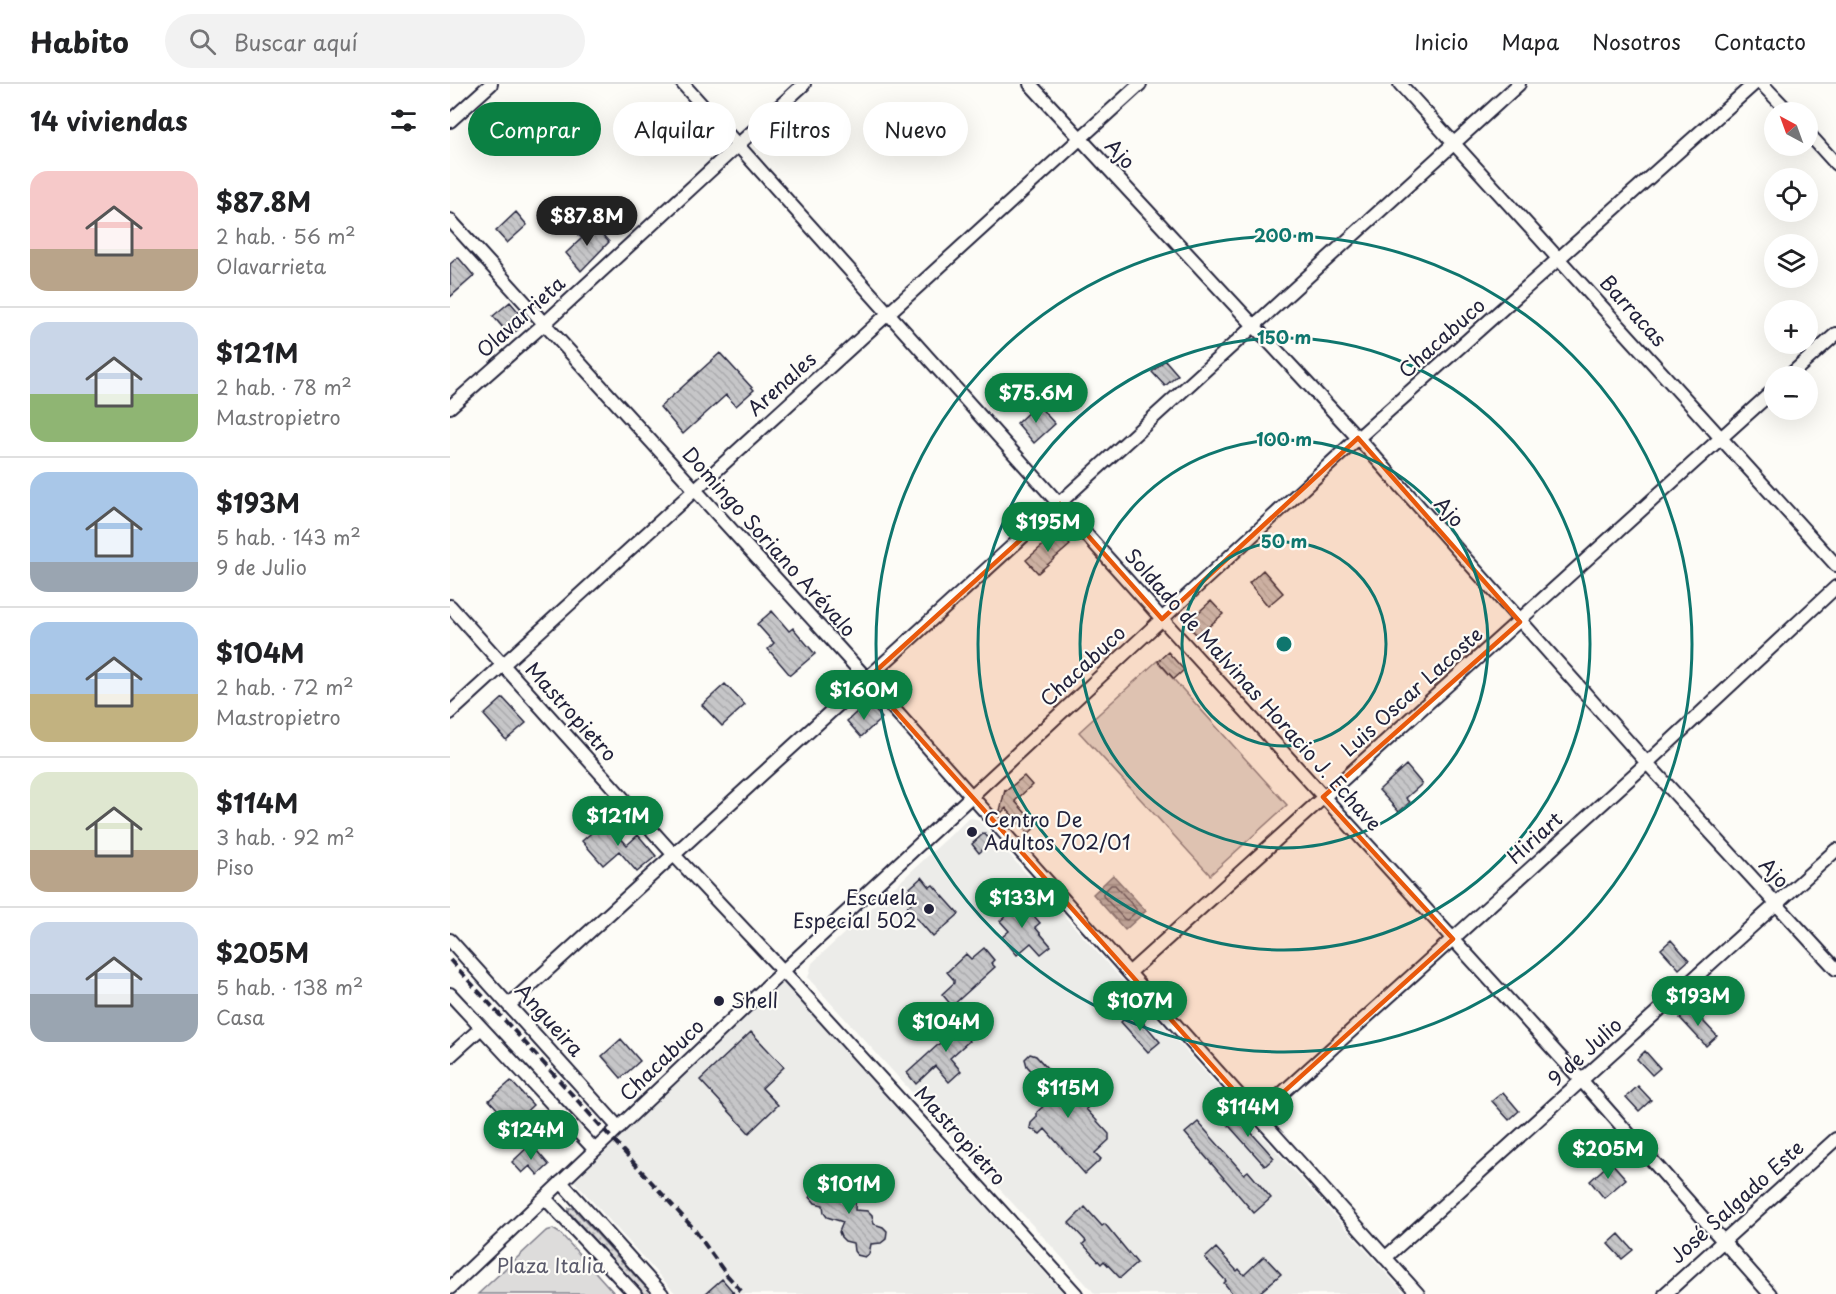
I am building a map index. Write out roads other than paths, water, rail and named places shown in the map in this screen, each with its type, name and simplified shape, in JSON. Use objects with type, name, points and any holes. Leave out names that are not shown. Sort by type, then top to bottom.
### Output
[{"type":"street","points":[[450,121],[491,84]]},
{"type":"street","name":"Soldado de Malvinas Horacio J. Echave","points":[[683,84],[1162,619],[1582,1081],[1770,1294]]},
{"type":"street","name":"Olavarrieta","points":[[450,407],[544,324],[804,84]]},
{"type":"street","name":"Ajo","points":[[1030,84],[1358,438],[1647,764],[1836,969]]},
{"type":"street","name":"Arenales","points":[[450,713],[1140,84]]},
{"type":"street","name":"Barracas","points":[[1400,84],[1836,565]]},
{"type":"street","points":[[509,1005],[1519,84]]},
{"type":"street","name":"Chacabuco","points":[[450,1288],[783,971],[1358,438],[1754,84]]},
{"type":"street","points":[[1762,84],[1779,102]]},
{"type":"street","points":[[1818,144],[1836,164]]},
{"type":"street","name":"Domingo Soriano Arévalo","points":[[450,219],[972,795],[1129,974],[1418,1294]]},
{"type":"street","points":[[1800,366],[1836,334]]},
{"type":"street","name":"Luis Oscar Lacoste","points":[[1129,974],[1764,399]]},
{"type":"street","name":"Hiriart","points":[[1257,1116],[1647,764],[1836,586]]},
{"type":"street","name":"Mastropietro","points":[[450,606],[674,855],[783,971],[1076,1294]]},
{"type":"street","name":"9 de Julio","points":[[1385,1258],[1836,850]]},
{"type":"street","name":"Angueira","points":[[450,940],[619,1128]]},
{"type":"street","points":[[450,994],[595,1150]]},
{"type":"street","points":[[450,1056],[481,1028]]},
{"type":"street","name":"José Salgado Este","points":[[1665,1294],[1836,1139]]},
{"type":"street","points":[[561,1182],[662,1294]]},
{"type":"street","points":[[545,1197],[635,1294]]},
{"type":"water","points":[[1113,875],[1146,911],[1125,930],[1093,894]]},
{"type":"railway","points":[[450,960],[694,1229],[726,1274],[744,1294]]},
{"type":"place","name":"Centro De Adultos 702/01","points":[[972,832]]},
{"type":"place","name":"Escuela Especial 502","points":[[929,909]]},
{"type":"place","name":"Shell","points":[[719,1001]]},
{"type":"park label","name":"Plaza Italia","points":[[551,1266]]}]
